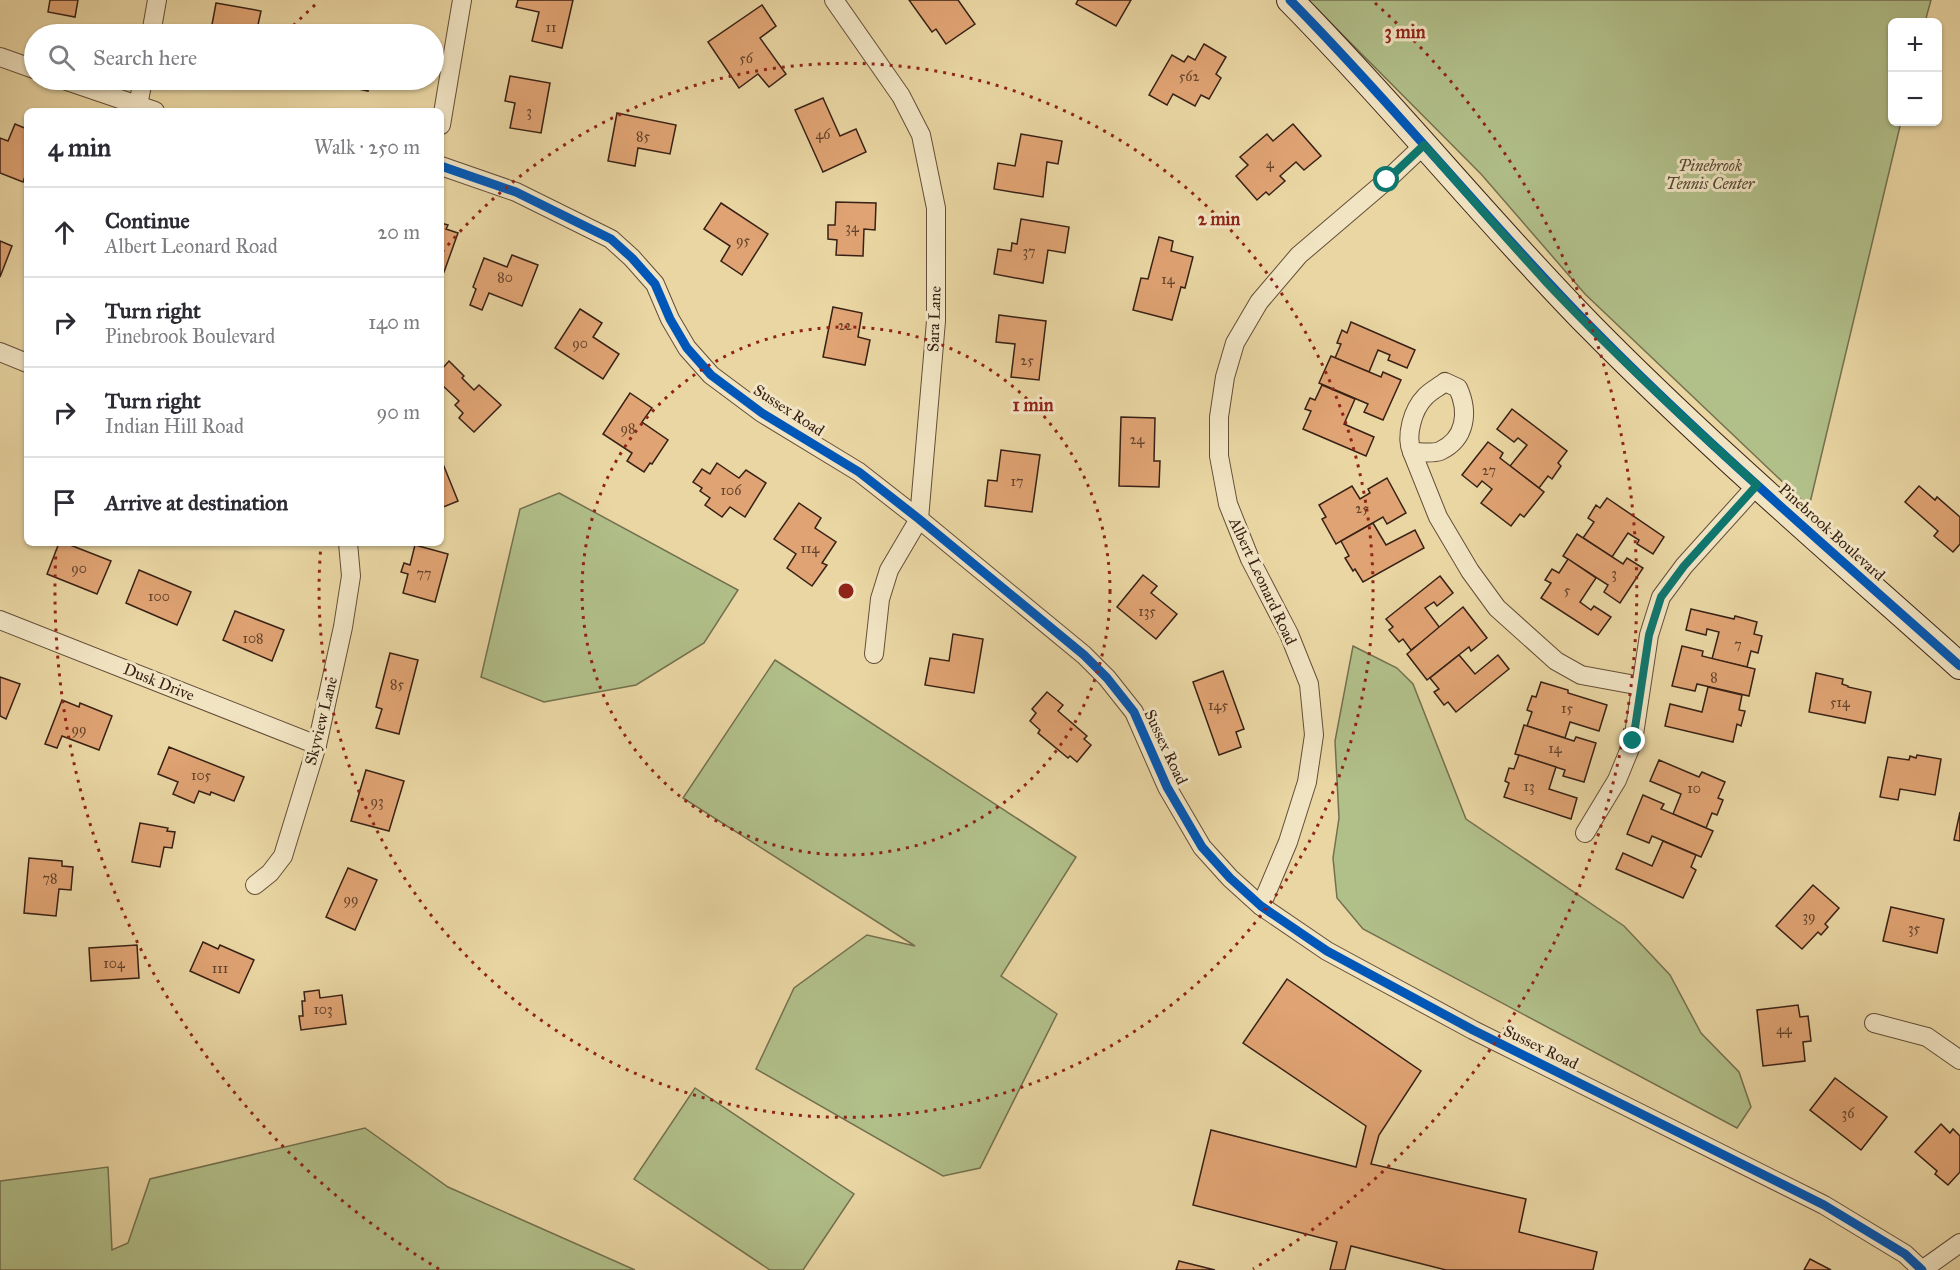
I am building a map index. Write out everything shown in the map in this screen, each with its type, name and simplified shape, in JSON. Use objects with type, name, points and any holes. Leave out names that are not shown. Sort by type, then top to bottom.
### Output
[{"type":"street","points":[[153,24],[157,0]]},
{"type":"street","points":[[444,108],[462,0]]},
{"type":"street","name":"Sara Lane","points":[[834,0],[901,96],[921,135],[936,208],[936,321],[919,519],[889,570],[880,599],[874,654]]},
{"type":"street","name":"Pinebrook Boulevard","points":[[1290,0],[1353,65],[1546,282],[1646,383],[1960,666]]},
{"type":"street","points":[[0,57],[24,65]]},
{"type":"street","points":[[93,90],[146,108],[143,90]]},
{"type":"street","name":"Albert Leonard Road","points":[[1261,906],[1288,842],[1301,802],[1307,782],[1314,735],[1309,684],[1289,634],[1250,559],[1228,504],[1219,456],[1218,417],[1225,377],[1235,343],[1259,302],[1299,255],[1387,180],[1424,145]]},
{"type":"street","name":"Sussex Road","points":[[444,166],[516,192],[611,239],[655,284],[670,319],[687,348],[711,375],[762,413],[859,472],[1084,655],[1107,678],[1134,712],[1167,787],[1202,847],[1230,878],[1261,906],[1327,951],[1473,1030],[1824,1205],[1905,1254],[1922,1270]]},
{"type":"street","points":[[0,352],[24,362]]},
{"type":"street","points":[[1412,452],[1438,517],[1470,571],[1497,608],[1556,661],[1581,675],[1641,686]]},
{"type":"street","points":[[1585,833],[1617,780],[1633,741],[1649,635],[1661,597],[1684,566],[1757,485]]},
{"type":"street","name":"Skyview Lane","points":[[255,885],[270,873],[283,856],[317,745],[343,627],[351,576],[348,546]]},
{"type":"street","name":"Dusk Drive","points":[[0,620],[317,745]]},
{"type":"street","points":[[1874,1023],[1927,1037],[1960,1060]]},
{"type":"street","points":[[1922,1270],[1960,1243]]},
{"type":"green space","name":"Pinebrook Tennis Center","points":[[1308,0],[1931,0],[1926,18],[1888,18],[1888,126],[1900,126],[1809,507],[1585,294],[1481,174]]},
{"type":"green space","points":[[559,493],[738,590],[704,643],[636,685],[544,702],[481,677],[520,509]]},
{"type":"green space","points":[[1353,646],[1397,668],[1413,684],[1466,819],[1624,926],[1670,975],[1701,1033],[1739,1072],[1751,1107],[1737,1128],[1363,929],[1337,898],[1333,858],[1339,818],[1335,741]]},
{"type":"green space","points":[[775,660],[1076,857],[1001,976],[1057,1014],[980,1168],[943,1176],[756,1069],[794,988],[867,935],[915,946],[683,798]]},
{"type":"green space","points":[[695,1088],[854,1194],[803,1270],[770,1270],[634,1179]]},
{"type":"green space","points":[[365,1128],[448,1187],[635,1270],[0,1270],[0,1181],[108,1167],[112,1250],[128,1243],[150,1179]]},
{"type":"building","points":[[50,0],[78,0],[75,17],[48,12]]},
{"type":"building","points":[[518,0],[573,0],[562,48],[532,41],[539,12],[516,7]]},
{"type":"building","points":[[909,0],[958,0],[975,24],[946,44],[936,29],[932,32]]},
{"type":"building","points":[[1078,0],[1131,0],[1116,26],[1076,4]]},
{"type":"building","points":[[216,3],[261,11],[258,24],[212,24]]},
{"type":"building","points":[[762,5],[776,26],[760,38],[786,74],[769,87],[758,74],[739,88],[708,42]]},
{"type":"building","points":[[1204,44],[1226,57],[1216,74],[1221,78],[1209,99],[1201,95],[1195,106],[1173,94],[1167,105],[1149,95],[1172,55],[1184,62],[1188,56],[1195,60]]},
{"type":"building","points":[[510,76],[550,83],[541,133],[510,128],[515,103],[505,101]]},
{"type":"building","points":[[823,98],[840,136],[856,129],[866,152],[823,172],[795,110]]},
{"type":"building","points":[[617,113],[676,125],[670,154],[638,148],[635,166],[608,161]]},
{"type":"building","points":[[15,124],[24,128],[23,182],[0,173],[0,138],[8,141]]},
{"type":"building","points":[[1293,124],[1321,156],[1304,170],[1296,162],[1280,176],[1285,181],[1269,195],[1266,192],[1257,200],[1236,176],[1248,165],[1240,157],[1267,134],[1273,141]]},
{"type":"building","points":[[1021,134],[1062,141],[1058,164],[1047,162],[1043,197],[994,189],[998,163],[1015,166]]},
{"type":"building","points":[[836,202],[876,203],[875,230],[864,229],[863,256],[836,255],[837,240],[828,239],[828,225],[835,225]]},
{"type":"building","points":[[721,203],[768,234],[742,275],[721,261],[730,246],[704,229]]},
{"type":"building","points":[[1021,219],[1069,227],[1065,253],[1048,250],[1043,283],[994,274],[998,249],[1011,251],[1012,243],[1017,244]]},
{"type":"building","points":[[444,224],[448,225],[446,229],[458,233],[444,272]]},
{"type":"building","points":[[1159,237],[1173,241],[1171,251],[1193,257],[1185,288],[1181,287],[1172,320],[1133,310],[1141,278],[1148,279]]},
{"type":"building","points":[[0,241],[12,246],[0,277]]},
{"type":"building","points":[[512,255],[538,265],[522,306],[489,293],[482,310],[470,305],[476,289],[473,287],[484,258],[507,267]]},
{"type":"building","points":[[833,307],[862,313],[858,337],[870,340],[865,365],[823,357]]},
{"type":"building","points":[[580,309],[602,323],[593,337],[619,354],[603,379],[555,348]]},
{"type":"building","points":[[999,315],[1046,321],[1039,380],[1011,377],[1015,344],[996,342]]},
{"type":"building","points":[[1351,322],[1415,350],[1407,368],[1388,360],[1390,355],[1378,350],[1369,372],[1335,358],[1341,344],[1337,343],[1342,330],[1347,333]]},
{"type":"building","points":[[1331,356],[1381,377],[1383,372],[1401,380],[1383,420],[1364,412],[1368,404],[1319,383]]},
{"type":"building","points":[[449,361],[474,390],[479,385],[501,405],[474,432],[459,418],[463,413],[455,405],[459,401],[444,387],[444,367]]},
{"type":"building","points":[[1322,385],[1355,399],[1344,424],[1374,437],[1366,456],[1303,429],[1311,411],[1305,409],[1310,398],[1315,400]]},
{"type":"building","points":[[630,393],[652,408],[642,422],[668,440],[644,472],[627,461],[632,453],[603,434]]},
{"type":"building","points":[[1512,409],[1567,451],[1558,463],[1561,466],[1552,479],[1548,476],[1539,488],[1510,466],[1527,445],[1518,438],[1514,442],[1497,429]]},
{"type":"building","points":[[1121,417],[1155,418],[1154,461],[1160,461],[1159,487],[1119,486]]},
{"type":"building","points":[[1488,442],[1503,453],[1500,458],[1544,492],[1524,517],[1520,514],[1511,526],[1481,503],[1492,489],[1482,481],[1477,487],[1462,475]]},
{"type":"building","points":[[1001,450],[1040,455],[1032,512],[985,506],[988,480],[997,481]]},
{"type":"building","points":[[717,463],[739,478],[746,470],[766,483],[745,517],[730,507],[722,517],[705,505],[710,498],[693,482],[702,469],[710,474]]},
{"type":"building","points":[[444,466],[458,501],[444,507]]},
{"type":"building","points":[[1387,478],[1406,513],[1387,524],[1383,517],[1336,544],[1322,519],[1326,517],[1319,505],[1352,486],[1360,499],[1370,493],[1368,489]]},
{"type":"building","points":[[1919,486],[1935,500],[1937,497],[1960,517],[1960,544],[1953,552],[1934,536],[1938,531],[1905,502]]},
{"type":"building","points":[[1607,498],[1664,537],[1653,554],[1637,544],[1639,540],[1628,533],[1612,557],[1583,538],[1594,522],[1588,518],[1596,505],[1600,508]]},
{"type":"building","points":[[799,503],[821,518],[815,528],[836,542],[822,563],[827,565],[812,586],[787,568],[796,554],[774,539]]},
{"type":"building","points":[[1373,523],[1386,545],[1415,530],[1424,548],[1363,582],[1345,558],[1349,556],[1341,541]]},
{"type":"building","points":[[1577,534],[1623,564],[1627,558],[1643,568],[1620,603],[1604,592],[1608,585],[1563,556]]},
{"type":"building","points":[[58,546],[73,546],[111,561],[97,594],[47,574]]},
{"type":"building","points":[[415,546],[448,554],[435,602],[403,593],[408,574],[401,572],[404,563],[410,565]]},
{"type":"building","points":[[1568,559],[1596,578],[1580,602],[1591,610],[1594,606],[1611,617],[1598,635],[1541,598],[1551,583],[1545,580],[1552,569],[1559,573]]},
{"type":"building","points":[[139,570],[191,592],[177,625],[126,603]]},
{"type":"building","points":[[1143,575],[1157,586],[1151,593],[1177,614],[1156,639],[1117,607]]},
{"type":"building","points":[[1440,576],[1453,593],[1437,606],[1434,602],[1425,608],[1440,628],[1411,650],[1403,639],[1399,642],[1389,630],[1393,627],[1386,619]]},
{"type":"building","points":[[1463,607],[1487,638],[1471,651],[1469,647],[1427,680],[1407,654]]},
{"type":"building","points":[[1691,609],[1757,622],[1754,634],[1762,636],[1758,653],[1751,651],[1747,667],[1712,659],[1719,632],[1707,629],[1706,635],[1686,630]]},
{"type":"building","points":[[235,611],[284,630],[272,661],[223,640]]},
{"type":"building","points":[[953,634],[983,639],[974,693],[925,685],[930,658],[949,661]]},
{"type":"building","points":[[1682,646],[1703,651],[1702,656],[1755,669],[1749,696],[1697,684],[1695,691],[1672,686]]},
{"type":"building","points":[[390,653],[418,660],[399,734],[376,728],[382,709],[376,707]]},
{"type":"building","points":[[1459,655],[1475,674],[1498,655],[1509,669],[1456,712],[1448,702],[1444,705],[1434,692],[1439,689],[1430,678]]},
{"type":"building","points":[[1223,671],[1244,729],[1236,732],[1241,747],[1219,755],[1193,682]]},
{"type":"building","points":[[1816,673],[1843,679],[1842,684],[1848,687],[1871,692],[1865,723],[1809,712]]},
{"type":"building","points":[[0,677],[20,684],[6,719],[0,716]]},
{"type":"building","points":[[1541,682],[1607,705],[1599,731],[1570,722],[1565,738],[1527,726],[1532,712],[1527,710],[1532,696],[1536,697]]},
{"type":"building","points":[[1708,687],[1742,695],[1739,710],[1745,711],[1741,726],[1737,724],[1733,742],[1665,726],[1670,704],[1702,712]]},
{"type":"building","points":[[1047,692],[1063,705],[1058,711],[1087,736],[1084,739],[1091,745],[1077,762],[1070,756],[1068,758],[1038,733],[1040,730],[1030,721],[1036,713],[1032,709]]},
{"type":"building","points":[[62,700],[79,707],[80,703],[112,716],[99,750],[62,736],[57,748],[45,744]]},
{"type":"building","points":[[1524,725],[1574,741],[1576,737],[1596,743],[1584,782],[1563,776],[1565,770],[1515,754]]},
{"type":"building","points":[[169,747],[244,777],[234,801],[211,792],[210,795],[199,791],[194,803],[173,794],[178,782],[158,774]]},
{"type":"building","points":[[1519,755],[1556,767],[1549,789],[1577,798],[1571,819],[1504,797],[1509,783],[1505,781],[1509,768],[1514,769]]},
{"type":"building","points":[[1917,755],[1941,759],[1935,795],[1900,789],[1898,800],[1880,797],[1888,757],[1909,760],[1910,756],[1916,758]]},
{"type":"building","points":[[1659,760],[1699,777],[1702,772],[1725,782],[1718,798],[1723,800],[1717,815],[1712,813],[1706,828],[1673,814],[1681,794],[1650,781]]},
{"type":"building","points":[[366,770],[404,781],[389,831],[351,821]]},
{"type":"building","points":[[1643,795],[1664,804],[1661,809],[1713,831],[1701,857],[1652,836],[1649,843],[1627,834]]},
{"type":"building","points":[[1960,812],[1960,841],[1954,840]]},
{"type":"building","points":[[140,823],[168,828],[167,831],[175,832],[172,848],[164,847],[160,867],[132,862]]},
{"type":"building","points":[[1663,841],[1696,855],[1691,867],[1696,870],[1683,898],[1616,869],[1623,853],[1652,866]]},
{"type":"building","points":[[29,858],[62,861],[62,866],[73,867],[71,890],[59,889],[56,916],[24,913]]},
{"type":"building","points":[[348,868],[377,880],[355,930],[326,917]]},
{"type":"building","points":[[1813,885],[1839,908],[1825,924],[1828,927],[1821,935],[1818,932],[1802,949],[1776,926]]},
{"type":"building","points":[[1891,907],[1944,919],[1937,953],[1883,941]]},
{"type":"building","points":[[203,942],[218,949],[220,945],[254,960],[239,993],[190,971]]},
{"type":"building","points":[[137,945],[139,978],[91,981],[89,948]]},
{"type":"building","points":[[1287,979],[1421,1071],[1379,1135],[1371,1164],[1526,1199],[1519,1232],[1597,1252],[1593,1270],[1446,1270],[1351,1246],[1345,1270],[1330,1270],[1337,1242],[1193,1205],[1211,1130],[1356,1167],[1366,1126],[1243,1043]]},
{"type":"building","points":[[319,990],[320,998],[342,995],[346,1024],[301,1030],[299,1016],[303,1016],[304,992]]},
{"type":"building","points":[[1798,1005],[1800,1017],[1808,1016],[1811,1041],[1803,1042],[1805,1061],[1763,1066],[1757,1010]]},
{"type":"building","points":[[1835,1078],[1887,1117],[1861,1150],[1810,1110]]},
{"type":"building","points":[[1941,1124],[1950,1133],[1953,1129],[1960,1136],[1960,1172],[1948,1185],[1935,1174],[1937,1171],[1915,1152]]},
{"type":"building","points":[[1810,1259],[1831,1270],[1804,1270]]},
{"type":"building","points":[[1179,1261],[1215,1270],[1176,1270]]},
{"type":"cycle path","points":[[1290,0],[1366,80],[1513,245],[1634,370],[1772,499],[1960,666]]},
{"type":"cycle path","points":[[444,167],[516,192],[611,239],[655,284],[670,319],[687,348],[711,375],[762,413],[859,472],[1084,655],[1107,678],[1134,712],[1167,787],[1202,847],[1230,878],[1261,906],[1327,951],[1473,1030],[1824,1205],[1905,1254],[1922,1270]]},
{"type":"route","points":[[1387,180],[1424,145],[1546,282],[1639,375],[1757,485],[1684,566],[1661,597],[1649,635],[1633,741]]}]
